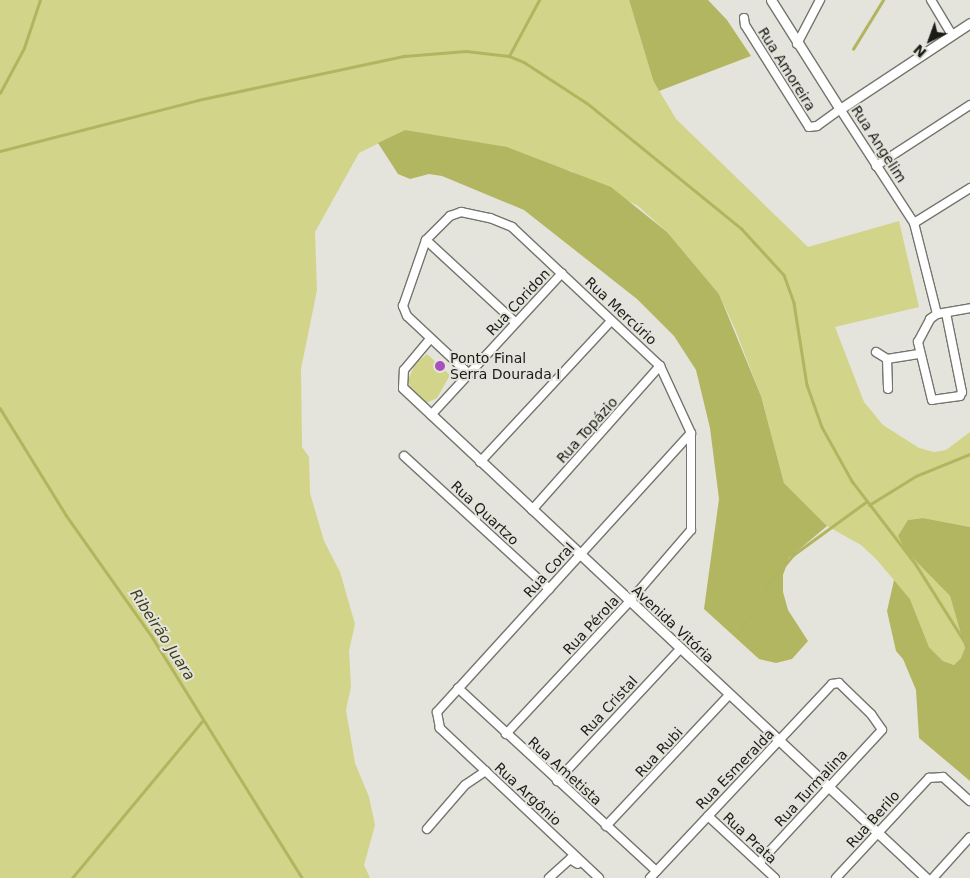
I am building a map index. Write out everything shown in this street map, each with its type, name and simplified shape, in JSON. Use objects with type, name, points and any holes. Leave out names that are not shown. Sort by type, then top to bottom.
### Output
[{"type":"street","name":"Rua Angelim","points":[[771,0],[914,223],[937,314]]},
{"type":"street","points":[[798,44],[820,0]]},
{"type":"street","points":[[931,0],[952,35]]},
{"type":"street","name":"Rua Amoreira","points":[[744,18],[745,26],[809,127],[817,126],[840,109]]},
{"type":"street","points":[[840,109],[970,24]]},
{"type":"street","points":[[876,166],[970,105]]},
{"type":"street","points":[[914,223],[970,188]]},
{"type":"street","name":"Rua Mercúrio","points":[[426,240],[455,213],[490,218],[512,227],[660,366],[691,433],[692,530]]},
{"type":"street","points":[[468,374],[430,339],[404,311],[419,252],[426,240],[516,322]]},
{"type":"street","name":"Rua Coridon","points":[[431,415],[562,273]]},
{"type":"street","points":[[946,313],[962,392],[960,396],[929,398],[918,342],[930,319],[937,314],[970,308]]},
{"type":"street","points":[[480,462],[611,321]]},
{"type":"street","points":[[403,388],[404,370],[430,339]]},
{"type":"street","points":[[876,352],[887,359],[919,354]]},
{"type":"street","points":[[887,359],[888,389]]},
{"type":"street","name":"Rua Topázio","points":[[532,510],[660,366]]},
{"type":"street","name":"Avenida Vitória","points":[[403,388],[926,878]]},
{"type":"street","name":"Rua Coral","points":[[440,728],[437,712],[691,433]]},
{"type":"street","name":"Rua Quartzo","points":[[404,456],[548,589]]},
{"type":"street","name":"Rua Pérola","points":[[506,734],[630,601],[692,530]]},
{"type":"street","name":"Rua Cristal","points":[[557,781],[680,649]]},
{"type":"street","name":"Rua Turmalina","points":[[759,863],[882,730],[880,724],[841,686],[832,684]]},
{"type":"street","name":"Rua Esmeralda","points":[[656,871],[832,684]]},
{"type":"street","name":"Rua Ametista","points":[[458,688],[656,871]]},
{"type":"street","name":"Rua Rubi","points":[[606,826],[729,695]]},
{"type":"street","name":"Rua Argônio","points":[[440,728],[599,878]]},
{"type":"street","points":[[427,829],[465,785],[486,771]]},
{"type":"street","name":"Rua Berilo","points":[[836,878],[929,778],[943,777],[970,801]]},
{"type":"street","name":"Rua Prata","points":[[708,816],[775,878]]},
{"type":"street","points":[[933,878],[970,837]]},
{"type":"street","points":[[549,878],[571,859],[599,878]]},
{"type":"street","points":[[650,878],[656,871]]},
{"type":"green space","points":[[0,0],[629,0],[653,80],[676,119],[808,247],[899,221],[919,307],[835,327],[864,402],[883,425],[919,448],[934,452],[946,450],[970,432],[970,527],[923,518],[908,520],[906,551],[950,596],[965,648],[961,658],[954,665],[943,661],[929,647],[910,599],[876,559],[861,545],[827,526],[784,483],[761,396],[719,294],[667,232],[638,206],[571,171],[405,130],[359,153],[315,232],[317,290],[301,369],[302,447],[309,457],[310,493],[324,541],[340,572],[355,624],[349,651],[351,687],[346,710],[355,763],[369,797],[375,825],[364,865],[370,878],[0,878]]},
{"type":"green space","points":[[629,0],[708,0],[727,20],[751,56],[659,91],[653,80]]},
{"type":"green space","points":[[405,130],[507,147],[611,187],[667,232],[719,294],[761,396],[784,483],[827,526],[789,558],[783,575],[783,592],[788,610],[808,641],[792,659],[776,663],[759,659],[704,609],[719,499],[710,428],[696,370],[674,336],[637,299],[524,210],[442,176],[429,174],[410,179],[398,174],[378,143]]},
{"type":"green space","points":[[427,354],[450,375],[437,398],[424,404],[413,398],[408,380],[415,364]]},
{"type":"green space","points":[[923,518],[970,527],[970,781],[919,738],[916,690],[903,659],[896,651],[887,611],[894,580],[910,599],[929,647],[943,661],[954,665],[961,658],[965,648],[950,596],[906,551],[898,536],[908,520]]},
{"type":"waterway","points":[[0,93],[24,48],[40,0]]},
{"type":"waterway","points":[[509,56],[539,0]]},
{"type":"waterway","points":[[853,49],[883,0]]},
{"type":"waterway","points":[[0,151],[198,100],[404,56],[466,51],[509,56],[524,62],[587,103],[742,229],[784,275],[794,303],[807,385],[822,427],[852,481],[915,563],[970,650]]},
{"type":"waterway","name":"Ribeirão Juara","points":[[0,408],[66,515],[151,635],[302,878]]},
{"type":"waterway","points":[[869,505],[916,476],[970,454]]},
{"type":"waterway","points":[[737,637],[768,585],[793,555],[866,502]]},
{"type":"waterway","points":[[72,878],[203,720]]},
{"type":"place","name":"Ponto Final Serra Dourada I","points":[[440,366]]}]
